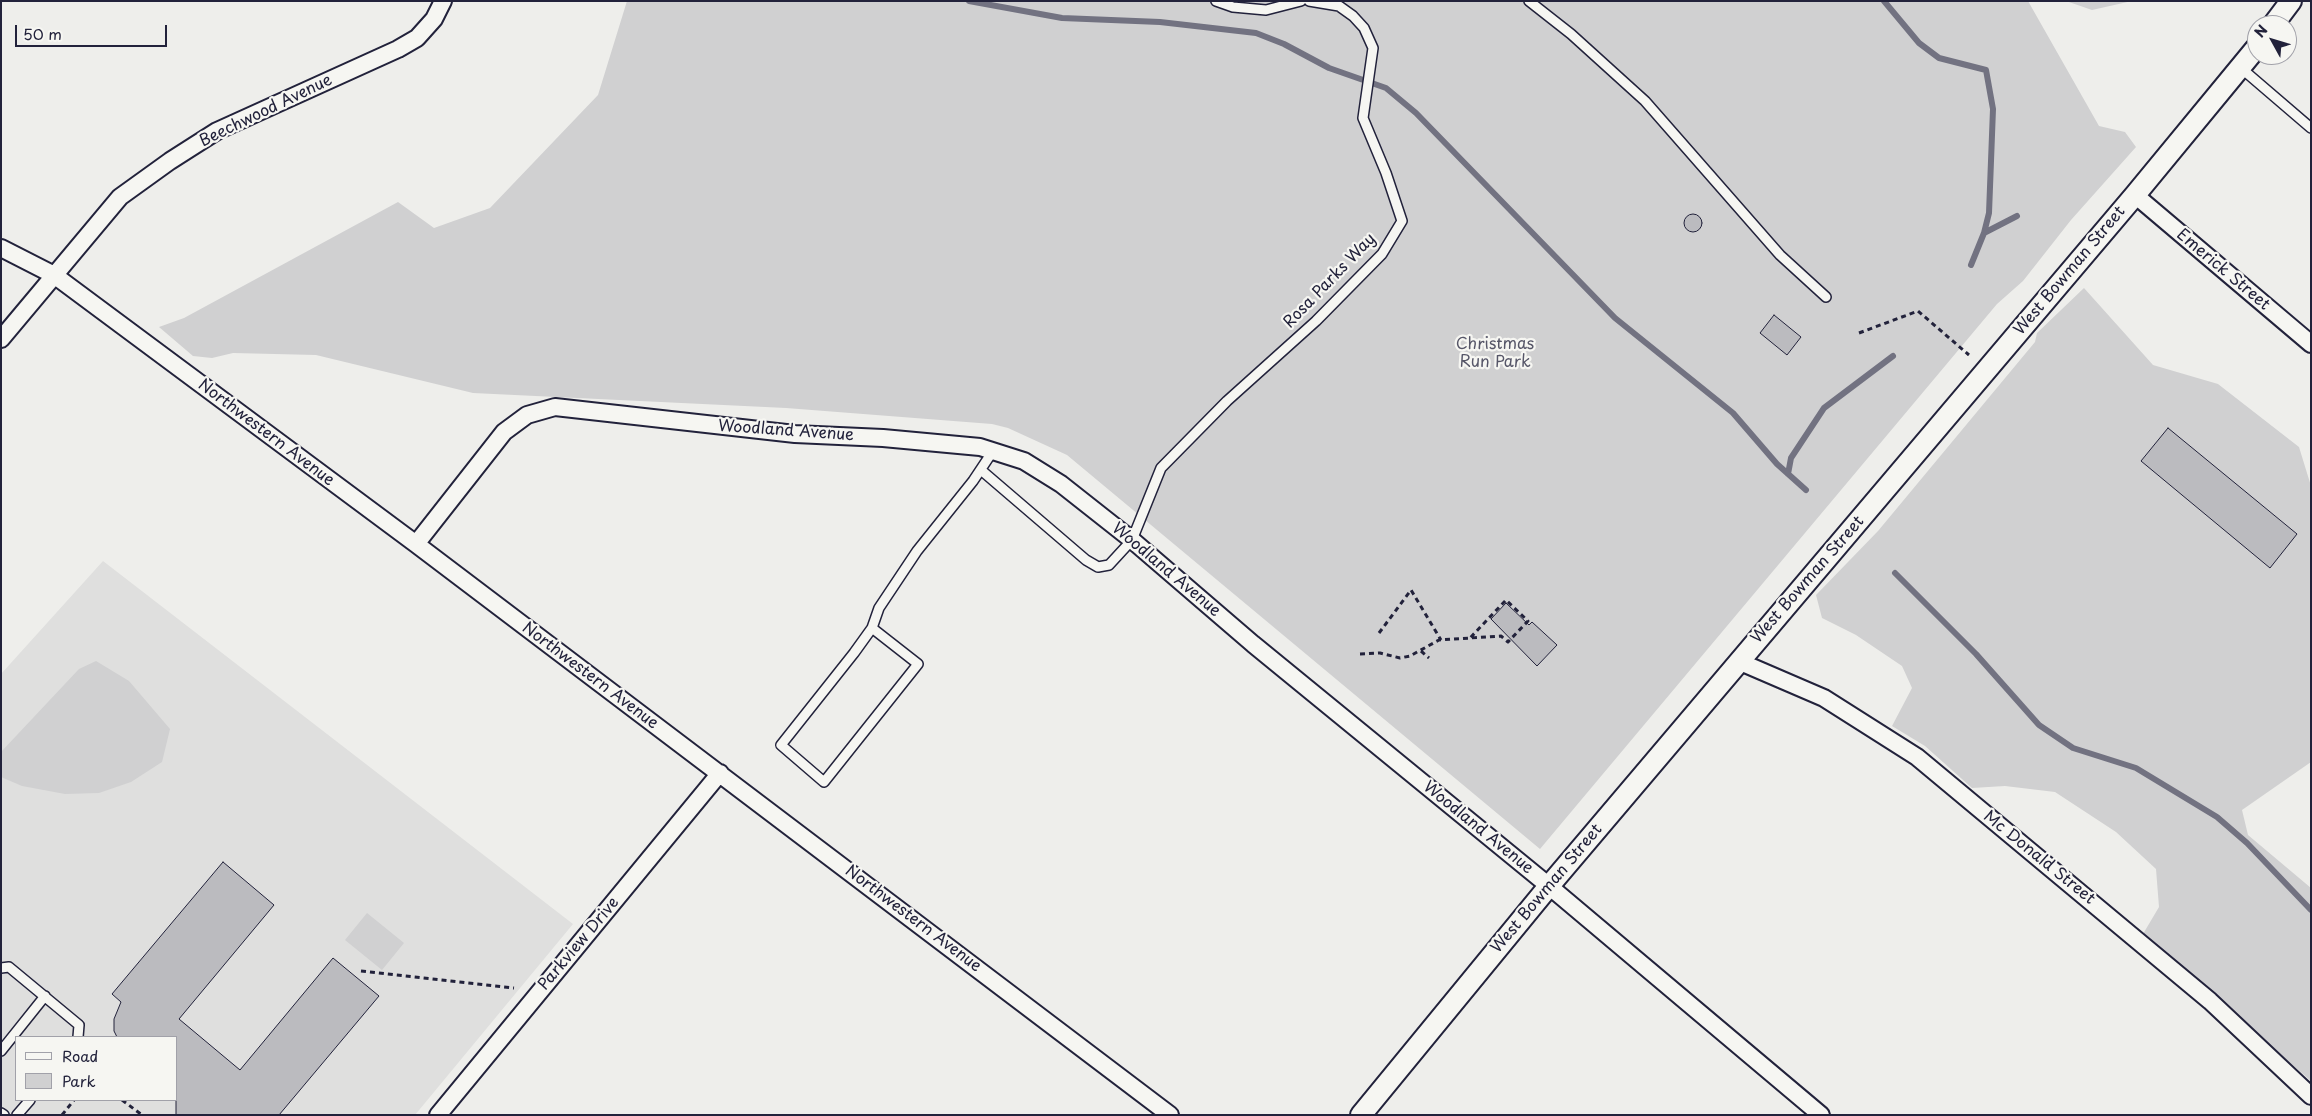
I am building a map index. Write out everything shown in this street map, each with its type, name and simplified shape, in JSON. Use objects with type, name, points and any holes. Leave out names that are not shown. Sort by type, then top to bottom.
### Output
[{"type":"street","name":"Beechwood Avenue","points":[[1,339],[120,197],[170,161],[218,131],[398,49],[417,38],[434,19],[443,1]]},
{"type":"street","points":[[2280,15],[2291,1]]},
{"type":"street","name":"West Bowman Street","points":[[1361,1115],[1549,886],[2135,195],[2247,60]]},
{"type":"street","name":"Emerick Street","points":[[2135,195],[2311,344]]},
{"type":"street","name":"Northwestern Avenue","points":[[1,248],[54,275],[416,544],[1170,1115]]},
{"type":"street","name":"Woodland Avenue","points":[[416,544],[504,432],[528,415],[555,407],[795,434],[883,438],[980,447],[1024,461],[1061,484],[1132,540],[1253,644],[1549,886],[1821,1115]]},
{"type":"street","name":"Mc Donald Street","points":[[1738,661],[1824,698],[1917,757],[2210,1001],[2311,1096]]},
{"type":"street","name":"Parkview Drive","points":[[438,1115],[720,773]]},
{"type":"lane","points":[[1216,1],[1233,7],[1266,10],[1301,1]]},
{"type":"lane","name":"Rosa Parks Way","points":[[1132,540],[1161,468],[1227,400],[1316,321],[1382,254],[1402,221],[1386,173],[1363,118],[1373,48],[1366,33],[1353,16],[1339,6],[1309,1]]},
{"type":"lane","points":[[1529,1],[1571,34],[1645,101],[1780,255],[1826,297]]},
{"type":"lane","points":[[2241,68],[2311,128]]},
{"type":"lane","points":[[872,628],[918,664],[824,782],[781,745],[854,653],[872,628],[879,608],[917,551],[981,470],[993,451]]},
{"type":"lane","points":[[981,470],[1086,560],[1098,567],[1109,565],[1132,540]]},
{"type":"lane","points":[[1,968],[9,968],[79,1025],[78,1036]]},
{"type":"lane","points":[[1,1051],[45,996]]},
{"type":"lane","points":[[17,1115],[29,1101]]},
{"type":"path","points":[[1859,332],[1918,311],[1969,355]]},
{"type":"path","points":[[1379,633],[1411,590],[1441,640]]},
{"type":"path","points":[[1360,654],[1380,653],[1400,658],[1410,656],[1441,640],[1501,636],[1508,642],[1528,621],[1506,600],[1470,638]]},
{"type":"path","points":[[1420,651],[1429,658]]},
{"type":"path","points":[[362,970],[514,988]]},
{"type":"path","points":[[62,1115],[73,1101]]},
{"type":"path","points":[[123,1101],[142,1115]]},
{"type":"shaded area","points":[[103,561],[573,924],[415,1115],[1,1115],[1,674]]},
{"type":"green space","name":"Christmas Run Park","points":[[627,1],[2028,1],[2099,126],[2125,132],[2136,147],[2071,220],[2023,281],[1997,304],[1540,849],[1067,455],[1008,428],[992,424],[786,408],[473,393],[316,355],[233,353],[212,358],[193,356],[159,327],[184,318],[398,202],[434,228],[490,208],[598,95]]},
{"type":"green space","points":[[2066,1],[2132,1],[2092,10]]},
{"type":"green space","points":[[2084,288],[2153,365],[2218,384],[2299,447],[2311,486],[2311,762],[2242,810],[2248,835],[2311,888],[2311,1081],[2143,934],[2159,907],[2156,869],[2116,832],[2055,792],[2005,786],[1972,788],[1925,746],[1892,726],[1912,688],[1902,666],[1856,635],[1822,618],[1816,595],[1878,531],[2035,342],[2037,333]]},
{"type":"green space","points":[[96,661],[129,681],[170,729],[162,762],[131,782],[99,793],[65,794],[22,786],[1,777],[1,752],[79,669]]},
{"type":"green space","points":[[367,913],[404,943],[382,970],[345,940]]},
{"type":"building","points":[[1693,214],[1699,217],[1702,223],[1699,229],[1693,232],[1687,229],[1684,223],[1687,217]]},
{"type":"building","points":[[1774,315],[1801,337],[1787,355],[1760,333]]},
{"type":"building","points":[[2168,428],[2297,534],[2270,568],[2141,461]]},
{"type":"building","points":[[1506,603],[1529,625],[1532,622],[1557,645],[1537,666],[1491,619]]},
{"type":"building","points":[[223,862],[274,905],[179,1019],[240,1070],[333,958],[379,996],[279,1115],[176,1115],[176,1101],[178,1101],[178,1036],[116,1036],[114,1031],[114,1019],[121,1002],[112,994]]},
{"type":"waterway","points":[[969,1],[1062,18],[1160,22],[1256,33],[1284,44],[1329,68],[1386,88],[1416,113],[1615,318],[1733,413],[1777,464],[1806,490]]},
{"type":"waterway","points":[[1884,1],[1919,43],[1939,58],[1986,70],[1993,109],[1989,213],[1984,233]]},
{"type":"waterway","points":[[1971,265],[1984,233],[2017,216]]},
{"type":"waterway","points":[[1788,474],[1791,458],[1824,408],[1893,356]]},
{"type":"waterway","points":[[1895,573],[1976,654],[2039,725],[2073,748],[2136,768],[2217,817],[2247,843],[2311,910]]}]
